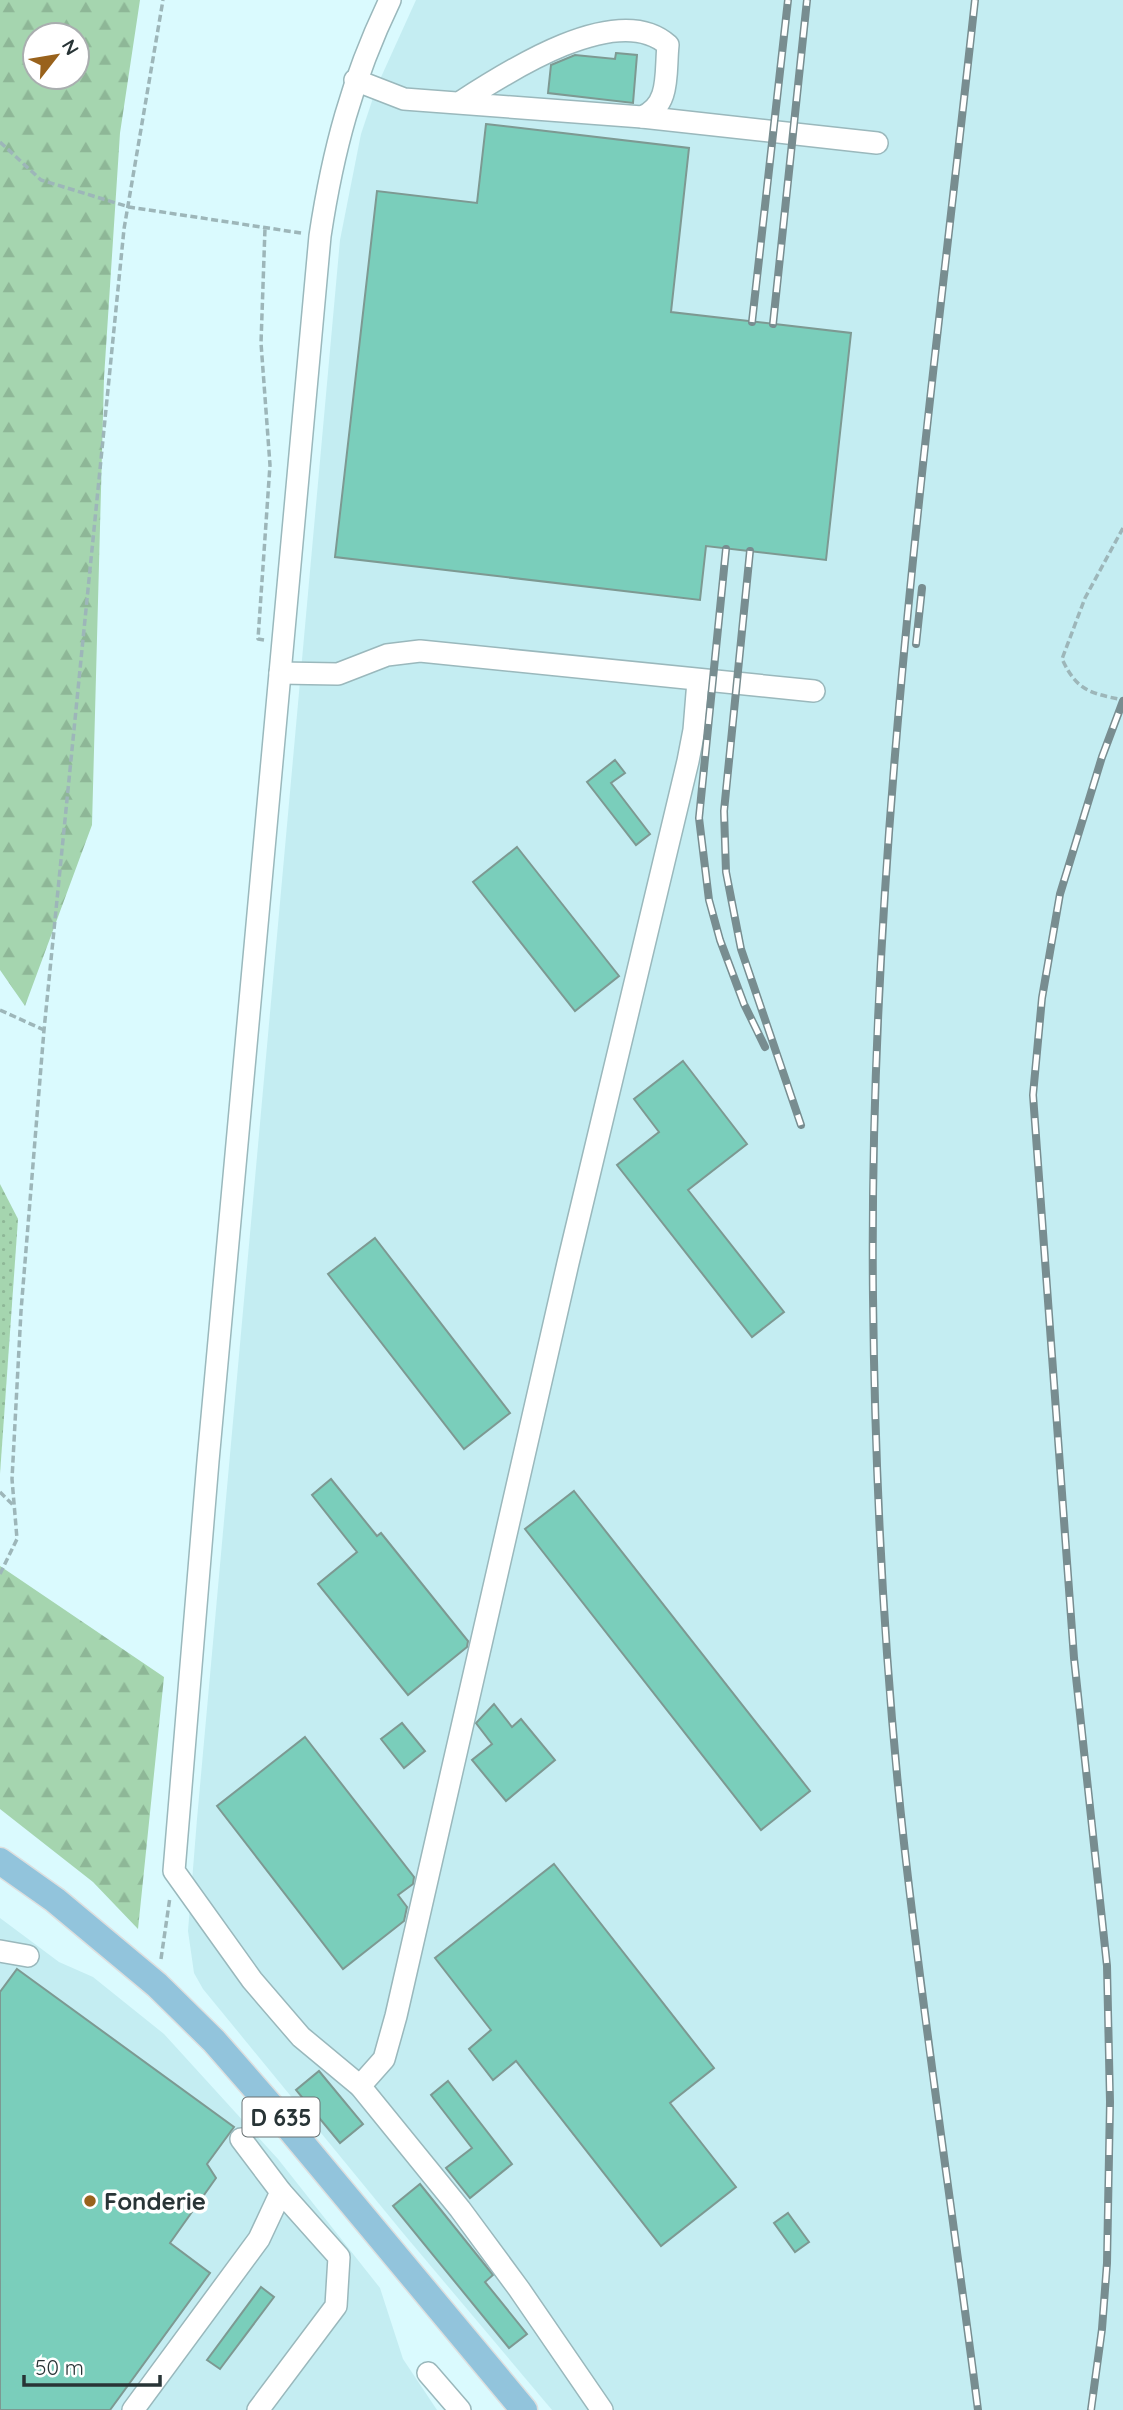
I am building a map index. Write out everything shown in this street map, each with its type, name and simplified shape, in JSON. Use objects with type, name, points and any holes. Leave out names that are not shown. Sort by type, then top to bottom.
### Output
[{"type":"main road","name":"D 635","points":[[0,1861],[55,1900],[157,1985],[214,2041],[524,2410]]},
{"type":"street","points":[[390,0],[355,80],[335,148],[320,236],[174,1871],[252,1980],[301,2037],[360,2086],[460,2209],[602,2410]]},
{"type":"street","points":[[459,103],[558,38],[601,24],[640,22],[657,31],[668,45],[663,102],[655,112],[642,117]]},
{"type":"street","points":[[355,80],[404,99],[642,117],[877,143]]},
{"type":"street","points":[[280,673],[338,674],[387,656],[420,651],[814,691]]},
{"type":"street","points":[[360,2086],[384,2059],[425,1894],[568,1262],[688,761],[694,730],[698,681]]},
{"type":"street","points":[[0,1951],[27,1956]]},
{"type":"street","points":[[241,2139],[281,2192],[339,2257],[336,2306],[258,2410]]},
{"type":"street","points":[[133,2410],[259,2239],[281,2192]]},
{"type":"street","points":[[428,2373],[460,2410]]},
{"type":"path","points":[[0,1574],[18,1539],[12,1479],[21,1311],[44,1030],[128,206],[163,0]]},
{"type":"path","points":[[0,142],[41,180],[128,206],[320,236]]},
{"type":"path","points":[[265,228],[261,343],[270,465],[258,639],[283,643]]},
{"type":"path","points":[[1123,528],[1085,598],[1062,659],[1072,681],[1097,694],[1123,700]]},
{"type":"path","points":[[0,1010],[44,1030]]},
{"type":"path","points":[[0,1492],[14,1507]]},
{"type":"path","points":[[157,1985],[174,1871]]},
{"type":"shaded area","points":[[416,0],[1123,0],[1123,2410],[552,2410],[203,1989],[194,1973],[188,1931],[197,1819],[340,240],[361,134],[377,86]]},
{"type":"shaded area","points":[[0,1918],[59,1962],[93,1977],[164,2034],[278,2159],[380,2288],[403,2359],[437,2410],[0,2410]]},
{"type":"green space","points":[[0,0],[140,0],[120,133],[104,378],[92,825],[25,1006],[0,970]]},
{"type":"green space","points":[[0,1184],[18,1219],[0,1474]]},
{"type":"green space","points":[[0,1566],[164,1677],[138,1929],[93,1882],[0,1809]]},
{"type":"building","points":[[616,53],[637,55],[633,103],[548,93],[551,65],[575,55],[615,59]]},
{"type":"building","points":[[486,124],[689,148],[671,312],[851,333],[826,560],[706,546],[700,600],[335,557],[377,191],[477,203]]},
{"type":"building","points":[[615,760],[625,773],[611,783],[650,834],[636,845],[587,782]]},
{"type":"building","points":[[517,847],[619,976],[575,1011],[473,882]]},
{"type":"building","points":[[683,1061],[747,1144],[688,1190],[784,1312],[752,1337],[617,1165],[659,1132],[634,1099]]},
{"type":"building","points":[[375,1238],[510,1413],[464,1449],[328,1274]]},
{"type":"building","points":[[331,1479],[377,1536],[381,1533],[468,1641],[467,1647],[408,1695],[318,1584],[357,1552],[312,1495]]},
{"type":"building","points":[[574,1491],[810,1791],[761,1830],[525,1529]]},
{"type":"building","points":[[494,1704],[512,1727],[521,1719],[555,1760],[506,1801],[472,1760],[492,1744],[476,1723]]},
{"type":"building","points":[[402,1723],[425,1751],[404,1768],[381,1739]]},
{"type":"building","points":[[305,1737],[414,1877],[413,1884],[398,1895],[407,1907],[404,1921],[343,1969],[217,1806]]},
{"type":"building","points":[[554,1864],[714,2068],[670,2103],[736,2187],[661,2246],[516,2061],[493,2080],[469,2049],[491,2030],[435,1958]]},
{"type":"building","name":"Fonderie","points":[[17,1969],[234,2127],[207,2164],[216,2178],[170,2243],[210,2273],[110,2410],[0,2410],[0,1992]]},
{"type":"building","points":[[319,2071],[363,2124],[340,2143],[296,2090]]},
{"type":"building","points":[[448,2081],[512,2164],[470,2198],[446,2168],[472,2148],[431,2095]]},
{"type":"building","points":[[420,2184],[493,2275],[485,2282],[527,2334],[509,2348],[393,2206]]},
{"type":"building","points":[[788,2213],[809,2242],[795,2252],[774,2223]]},
{"type":"building","points":[[261,2287],[274,2297],[220,2369],[207,2360]]},
{"type":"railway","points":[[752,322],[788,0]]},
{"type":"railway","points":[[773,324],[807,0]]},
{"type":"railway","points":[[975,0],[904,647],[891,810],[880,972],[874,1134],[873,1297],[882,1570],[897,1775],[921,1985],[978,2410]]},
{"type":"railway","points":[[726,549],[699,818],[709,900],[720,940],[744,1004],[765,1047]]},
{"type":"railway","points":[[750,551],[724,811],[726,872],[741,949],[801,1125]]},
{"type":"railway","points":[[916,644],[922,588]]},
{"type":"railway","points":[[1091,2410],[1102,2329],[1107,2263],[1110,2102],[1107,1966],[1074,1658],[1033,1095],[1042,998],[1060,894],[1102,757],[1123,701]]},
{"type":"place","name":"Fonderie","points":[[90,2201]]}]
